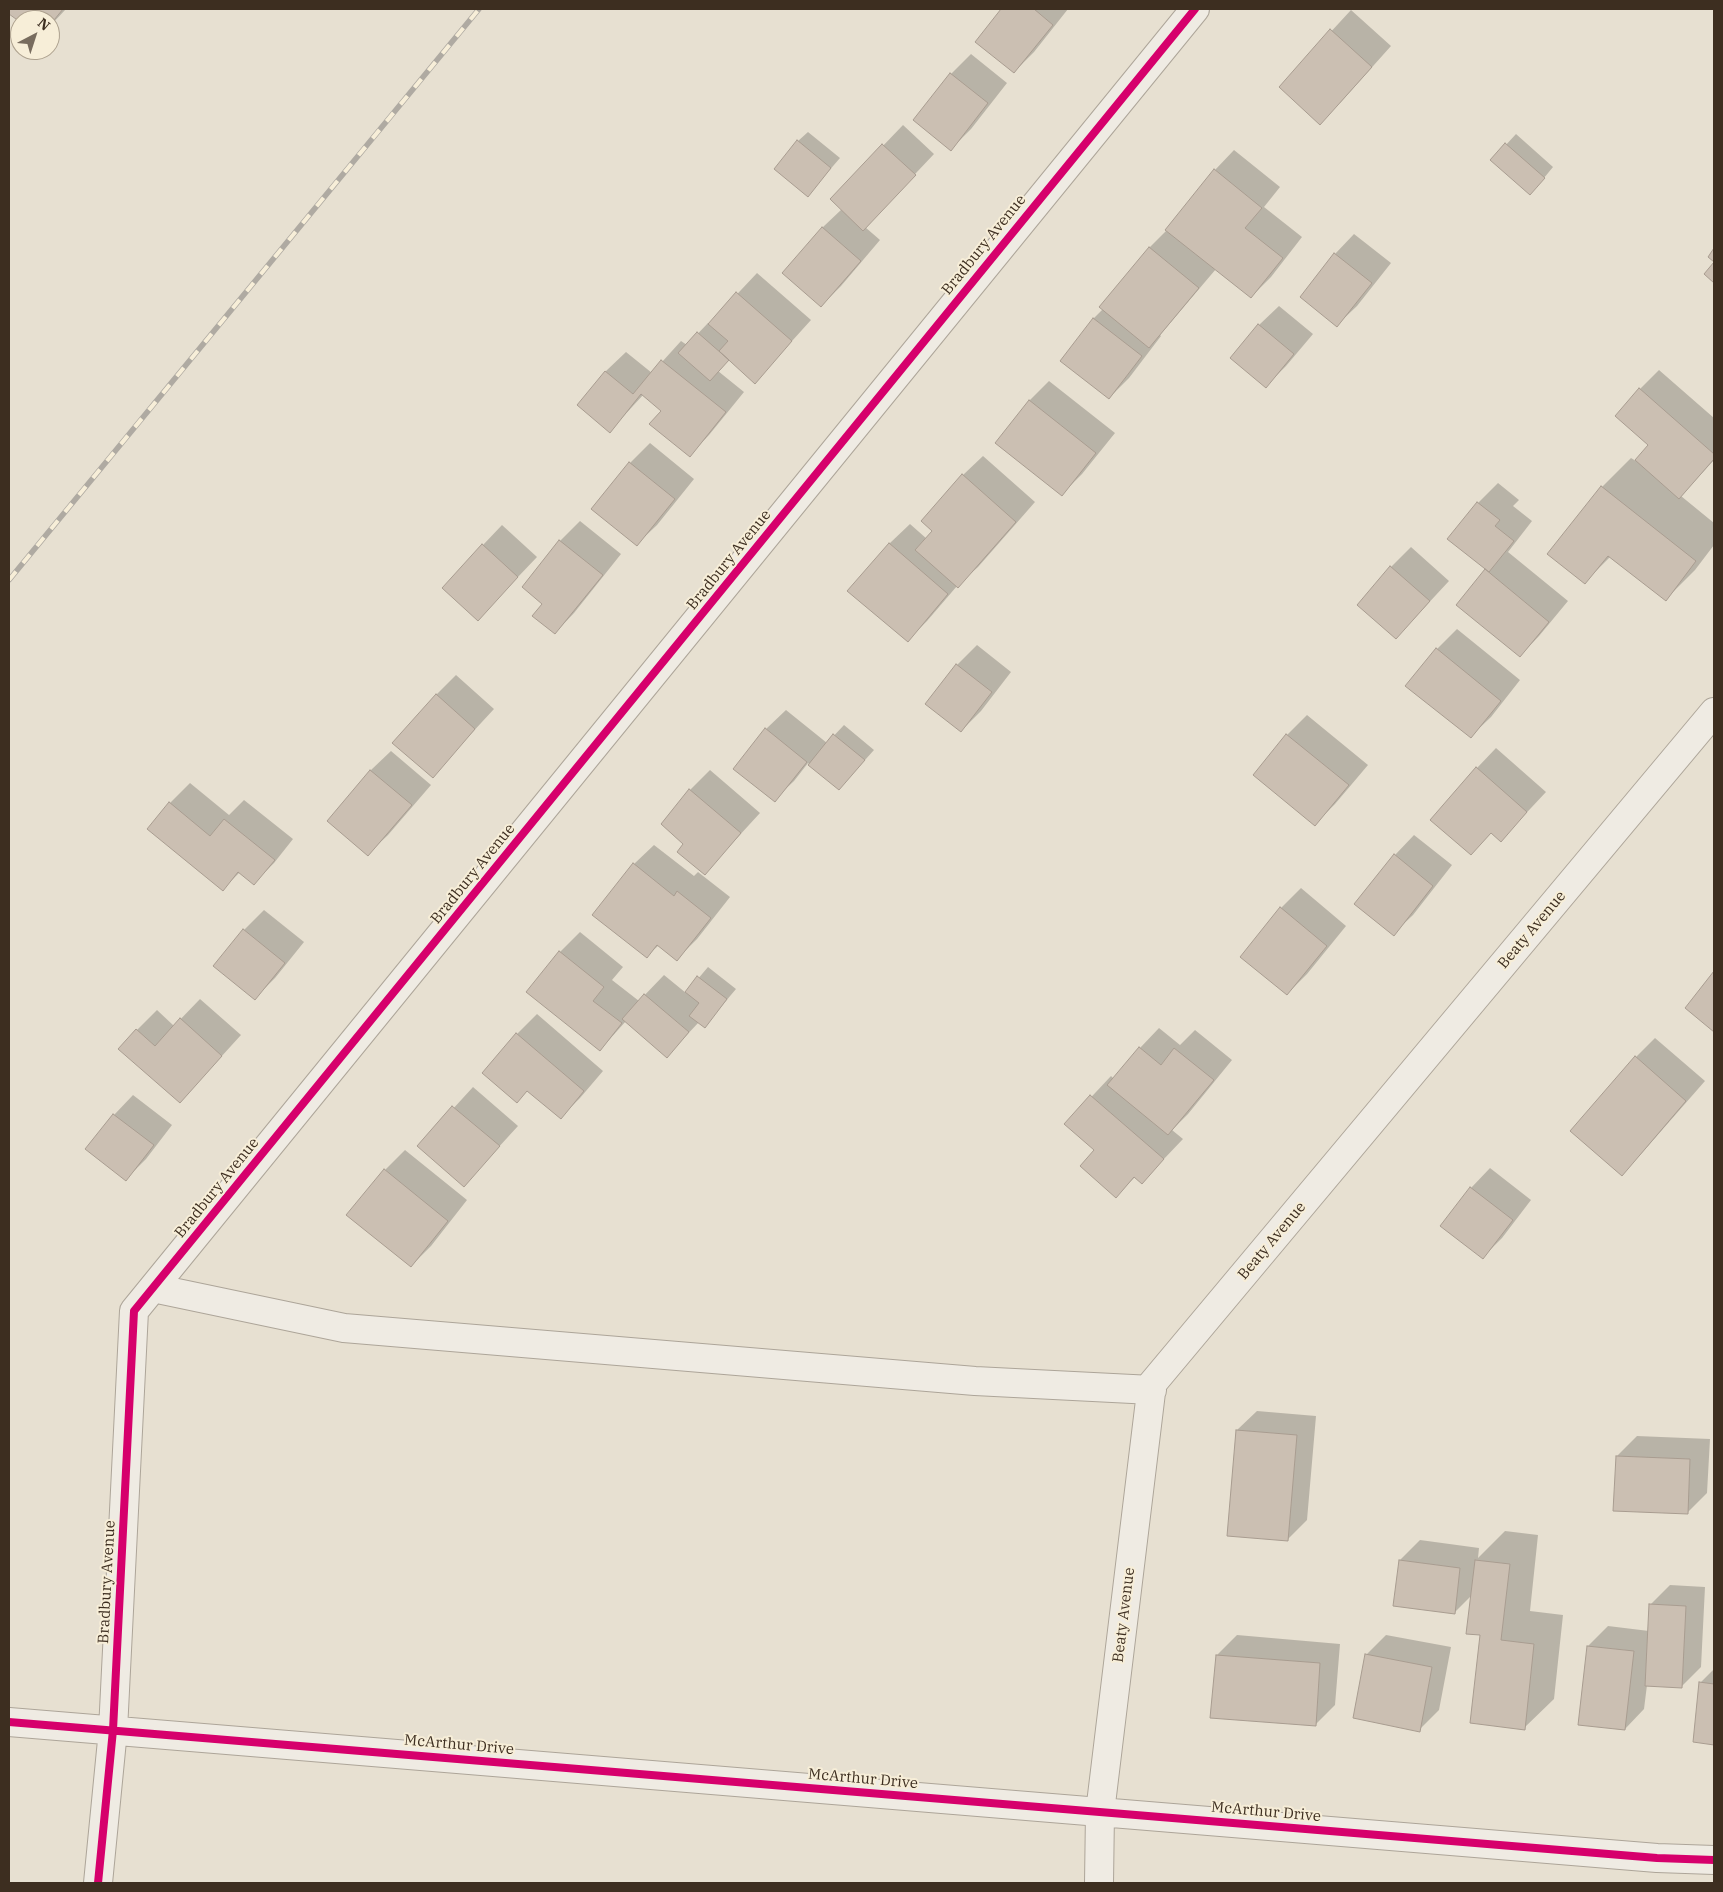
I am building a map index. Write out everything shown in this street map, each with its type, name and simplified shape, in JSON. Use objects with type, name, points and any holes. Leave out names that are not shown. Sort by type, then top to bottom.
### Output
[{"type":"street","name":"Bradbury Avenue","points":[[98,1883],[113,1730],[134,1311],[1195,9]]},
{"type":"street","name":"Beaty Avenue","points":[[1099,1883],[1100,1812],[1152,1384],[1714,712]]},
{"type":"street","points":[[153,1288],[344,1328],[975,1381],[1152,1390]]},
{"type":"street","name":"McArthur Drive","points":[[9,1722],[1647,1857],[1714,1860]]},
{"type":"building","points":[[9,9],[63,9],[60,13],[60,10],[10,10],[9,14]]},
{"type":"building","points":[[1001,9],[1034,9],[1053,25],[1014,73],[975,42]]},
{"type":"building","points":[[1330,29],[1372,67],[1320,125],[1279,87]]},
{"type":"building","points":[[950,73],[988,103],[951,151],[913,120]]},
{"type":"building","points":[[797,140],[831,168],[808,197],[774,169]]},
{"type":"building","points":[[1505,143],[1545,178],[1530,195],[1490,160]]},
{"type":"building","points":[[882,144],[916,175],[863,231],[830,199]]},
{"type":"building","points":[[1214,169],[1262,208],[1245,228],[1283,258],[1251,298],[1165,230]]},
{"type":"building","points":[[822,227],[861,261],[821,307],[782,273]]},
{"type":"building","points":[[1149,247],[1199,288],[1149,348],[1099,307]]},
{"type":"building","points":[[1714,248],[1714,262],[1708,257]]},
{"type":"building","points":[[1334,253],[1372,283],[1337,327],[1300,297]]},
{"type":"building","points":[[1714,262],[1714,283],[1704,274]]},
{"type":"building","points":[[736,292],[792,341],[755,384],[719,351],[728,341],[708,324]]},
{"type":"building","points":[[1093,318],[1142,356],[1109,399],[1060,361]]},
{"type":"building","points":[[1258,324],[1294,354],[1266,388],[1230,358]]},
{"type":"building","points":[[697,332],[729,360],[710,381],[678,353]]},
{"type":"building","points":[[661,360],[726,412],[690,457],[649,424],[661,411],[641,394],[610,433],[577,405],[605,371],[633,394]]},
{"type":"building","points":[[1639,388],[1714,454],[1714,459],[1679,499],[1635,460],[1648,445],[1615,416]]},
{"type":"building","points":[[1029,400],[1096,453],[1062,496],[995,443]]},
{"type":"building","points":[[629,462],[675,499],[637,546],[591,509]]},
{"type":"building","points":[[962,474],[1016,522],[958,588],[915,550],[932,531],[921,521]]},
{"type":"building","points":[[1601,486],[1696,561],[1666,601],[1608,556],[1585,584],[1547,554]]},
{"type":"building","points":[[1477,502],[1500,520],[1495,526],[1514,541],[1489,572],[1447,539]]},
{"type":"building","points":[[559,540],[603,575],[555,634],[532,616],[542,604],[522,587]]},
{"type":"building","points":[[889,543],[948,594],[908,642],[847,591]]},
{"type":"building","points":[[482,544],[518,577],[478,621],[442,588]]},
{"type":"building","points":[[1390,566],[1430,601],[1396,639],[1357,605]]},
{"type":"building","points":[[1485,569],[1549,622],[1520,657],[1456,605]]},
{"type":"building","points":[[1436,648],[1501,701],[1471,738],[1405,686]]},
{"type":"building","points":[[956,664],[992,692],[961,732],[925,704]]},
{"type":"building","points":[[436,694],[475,729],[433,778],[392,743]]},
{"type":"building","points":[[765,728],[807,762],[775,802],[733,769]]},
{"type":"building","points":[[833,734],[865,760],[839,790],[808,765]]},
{"type":"building","points":[[1286,734],[1349,785],[1315,826],[1253,775]]},
{"type":"building","points":[[1476,767],[1527,812],[1501,842],[1491,833],[1471,855],[1430,820]]},
{"type":"building","points":[[370,770],[412,805],[368,856],[327,821]]},
{"type":"building","points":[[689,789],[741,833],[705,875],[677,852],[683,844],[661,824]]},
{"type":"building","points":[[169,802],[210,836],[224,819],[275,860],[254,885],[238,872],[223,891],[147,829]]},
{"type":"building","points":[[1394,854],[1433,886],[1394,936],[1354,904]]},
{"type":"building","points":[[633,863],[674,896],[677,891],[711,918],[677,961],[657,945],[647,958],[592,915]]},
{"type":"building","points":[[1280,907],[1327,946],[1287,995],[1240,957]]},
{"type":"building","points":[[243,929],[285,963],[255,1000],[213,966]]},
{"type":"building","points":[[559,951],[604,987],[593,1001],[622,1023],[600,1051],[526,992]]},
{"type":"building","points":[[1714,971],[1714,1032],[1685,1008]]},
{"type":"building","points":[[697,976],[727,999],[705,1028],[689,1016],[699,1003],[685,992]]},
{"type":"building","points":[[644,994],[689,1032],[667,1058],[622,1019]]},
{"type":"building","points":[[180,1018],[222,1056],[180,1103],[118,1049],[136,1029],[155,1046]]},
{"type":"building","points":[[516,1033],[584,1091],[561,1119],[527,1091],[517,1103],[482,1073]]},
{"type":"building","points":[[1139,1047],[1161,1065],[1174,1048],[1214,1080],[1168,1135],[1107,1085]]},
{"type":"building","points":[[1635,1056],[1686,1101],[1622,1176],[1570,1131]]},
{"type":"building","points":[[1090,1095],[1164,1159],[1142,1184],[1134,1177],[1116,1198],[1080,1166],[1094,1150],[1064,1124]]},
{"type":"building","points":[[452,1106],[500,1146],[464,1187],[417,1146]]},
{"type":"building","points":[[113,1114],[154,1145],[126,1181],[85,1149]]},
{"type":"building","points":[[384,1169],[448,1221],[411,1267],[346,1215]]},
{"type":"building","points":[[1470,1187],[1513,1220],[1483,1259],[1440,1226]]},
{"type":"building","points":[[1236,1430],[1297,1435],[1288,1541],[1227,1536]]},
{"type":"building","points":[[1616,1456],[1690,1459],[1688,1514],[1613,1511]]},
{"type":"building","points":[[1399,1560],[1460,1568],[1455,1614],[1393,1606]]},
{"type":"building","points":[[1475,1560],[1510,1564],[1501,1640],[1534,1644],[1525,1730],[1470,1723],[1480,1635],[1466,1634]]},
{"type":"building","points":[[1649,1604],[1686,1606],[1682,1688],[1645,1686]]},
{"type":"building","points":[[1587,1646],[1634,1651],[1625,1730],[1578,1725]]},
{"type":"building","points":[[1365,1654],[1432,1667],[1420,1732],[1353,1718]]},
{"type":"building","points":[[1216,1655],[1320,1663],[1316,1726],[1210,1718]]},
{"type":"building","points":[[1699,1682],[1714,1684],[1714,1745],[1693,1742]]},
{"type":"railway","points":[[9,580],[479,9]]},
{"type":"cycle path","points":[[98,1883],[113,1730],[134,1311],[1195,9]]},
{"type":"cycle path","points":[[9,1722],[1657,1858],[1714,1860]]}]
